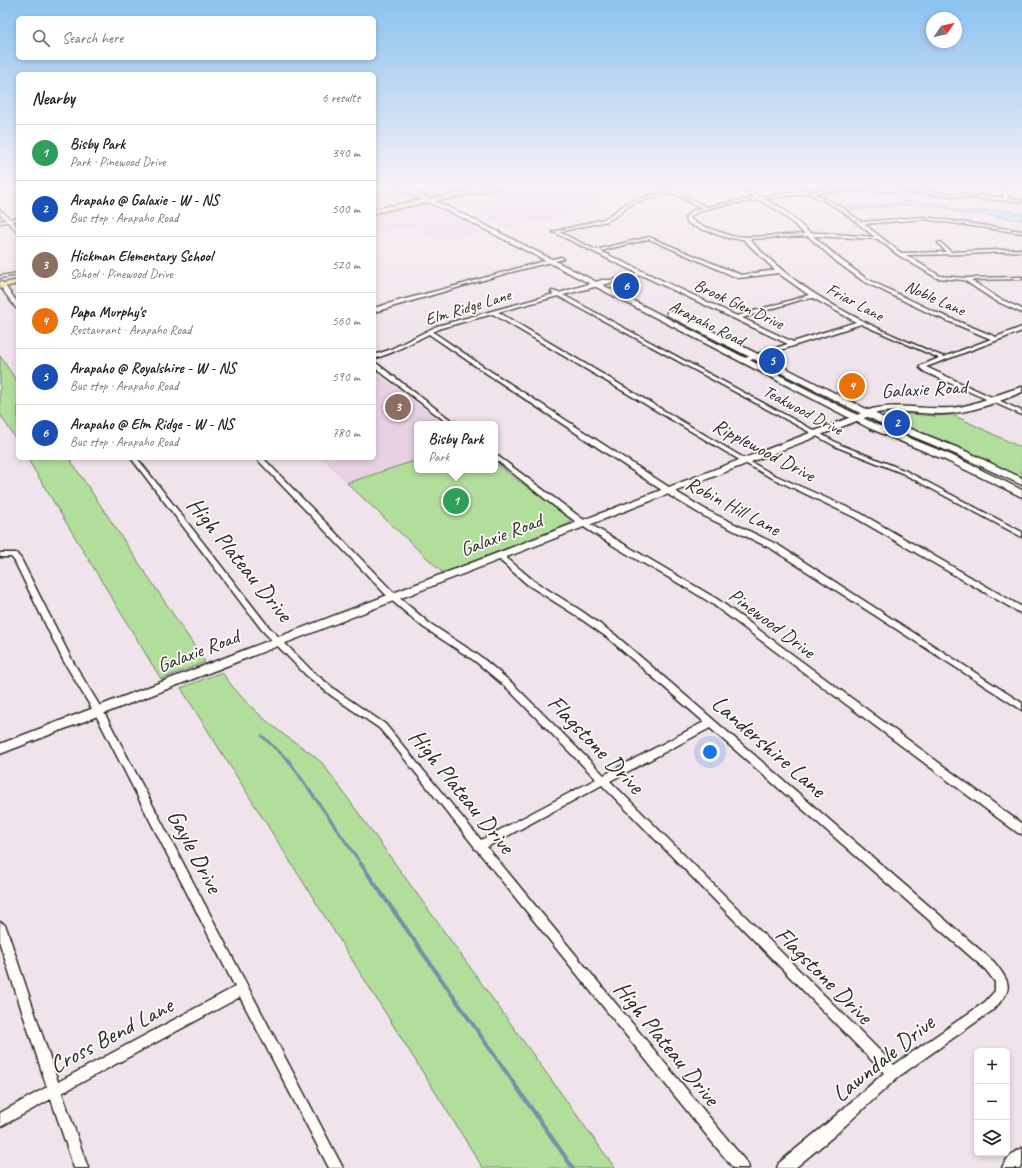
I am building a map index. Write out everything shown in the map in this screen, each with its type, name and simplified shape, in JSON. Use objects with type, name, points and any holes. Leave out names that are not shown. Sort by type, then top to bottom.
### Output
[{"type":"main road","name":"Arapaho Road","points":[[513,242],[857,418],[896,437],[947,457],[1022,494]]},
{"type":"main road","name":"Arapaho Road","points":[[528,242],[869,414],[906,431],[965,454],[1022,482]]},
{"type":"main road","points":[[0,283],[16,279]]},
{"type":"main road","points":[[0,283],[16,282]]},
{"type":"street","name":"Brook Glen Drive","points":[[576,242],[792,344]]},
{"type":"street","points":[[596,251],[635,242]]},
{"type":"street","points":[[657,242],[740,277],[779,271]]},
{"type":"street","name":"Friar Lane","points":[[749,242],[779,271],[814,296],[862,322],[943,358]]},
{"type":"street","name":"Noble Lane","points":[[817,242],[839,261],[865,280],[926,311],[996,338]]},
{"type":"street","points":[[884,242],[918,266],[939,277],[965,279],[1022,278]]},
{"type":"street","points":[[940,243],[950,253]]},
{"type":"street","points":[[900,254],[1022,250]]},
{"type":"street","points":[[376,309],[509,271],[561,258]]},
{"type":"street","name":"Elm Ridge Lane","points":[[527,303],[542,295],[642,273]]},
{"type":"street","points":[[16,275],[0,283],[16,304]]},
{"type":"street","points":[[965,279],[990,296],[1022,311]]},
{"type":"street","name":"Elm Ridge Lane","points":[[376,356],[401,348],[429,331],[461,320],[560,295],[595,283]]},
{"type":"street","name":"Teakwood Drive","points":[[554,292],[839,446],[904,472],[1022,535]]},
{"type":"street","points":[[737,318],[799,299],[814,296]]},
{"type":"street","name":"Ripplewood Drive","points":[[494,312],[745,461],[770,475],[857,515],[1022,611]]},
{"type":"street","points":[[744,360],[862,322]]},
{"type":"street","points":[[1022,329],[922,367],[927,371],[1022,413]]},
{"type":"street","name":"Robin Hill Lane","points":[[429,331],[482,368],[669,491],[705,513],[775,547],[1022,707]]},
{"type":"street","points":[[376,366],[449,421]]},
{"type":"street","name":"Galaxie Road","points":[[0,749],[857,418],[881,410],[894,408],[934,412],[952,411],[978,406],[1022,389]]},
{"type":"street","name":"Pinewood Drive","points":[[498,458],[584,524],[608,540],[688,584],[714,601],[1022,830]]},
{"type":"street","name":"High Plateau Drive","points":[[136,460],[265,628],[323,684],[382,726],[742,1168]]},
{"type":"street","name":"Flagstone Drive","points":[[261,460],[393,597],[426,625],[495,672],[893,1073]]},
{"type":"street","name":"Gayle Drive","points":[[0,556],[13,555],[17,559],[58,640],[98,711],[336,1168]]},
{"type":"street","name":"Landershire Lane","points":[[499,556],[531,583],[577,612],[611,636],[990,966],[1001,980]]},
{"type":"street","points":[[479,846],[711,723]]},
{"type":"street","points":[[0,926],[81,1168]]},
{"type":"street","name":"Lawndale Drive","points":[[784,1168],[830,1130],[893,1073],[989,1006],[1001,993],[1001,980]]},
{"type":"street","name":"Cross Bend Lane","points":[[0,1120],[243,989]]},
{"type":"street","points":[[1009,1168],[1022,1155]]},
{"type":"shaded area","points":[[376,373],[440,421],[414,421],[414,461],[347,483],[324,460],[376,460]]},
{"type":"green space","points":[[0,356],[16,380],[16,440],[0,414]]},
{"type":"green space","points":[[901,413],[934,416],[953,415],[1022,448],[1022,478],[973,453],[884,417],[884,414]]},
{"type":"green space","points":[[28,460],[70,460],[205,662],[161,679]]},
{"type":"green space","points":[[414,461],[414,473],[498,473],[498,465],[570,519],[571,523],[446,572],[442,572],[347,483]]},
{"type":"green space","points":[[222,672],[245,701],[259,714],[323,764],[615,1168],[483,1168],[181,688]]},
{"type":"waterway","points":[[262,736],[289,761],[362,865]]},
{"type":"waterway","points":[[361,864],[573,1168]]},
{"type":"place","name":"Arapaho @ Elm Ridge - W - NS","points":[[626,286]]},
{"type":"place","name":"Arapaho @ Royalshire - W - NS","points":[[772,361]]},
{"type":"place","name":"Papa Murphy's","points":[[852,386]]},
{"type":"place","name":"Hickman Elementary School","points":[[398,407]]},
{"type":"place","name":"Arapaho @ Galaxie - W - NS","points":[[897,423]]},
{"type":"place","name":"Bisby Park","points":[[456,501]]}]
